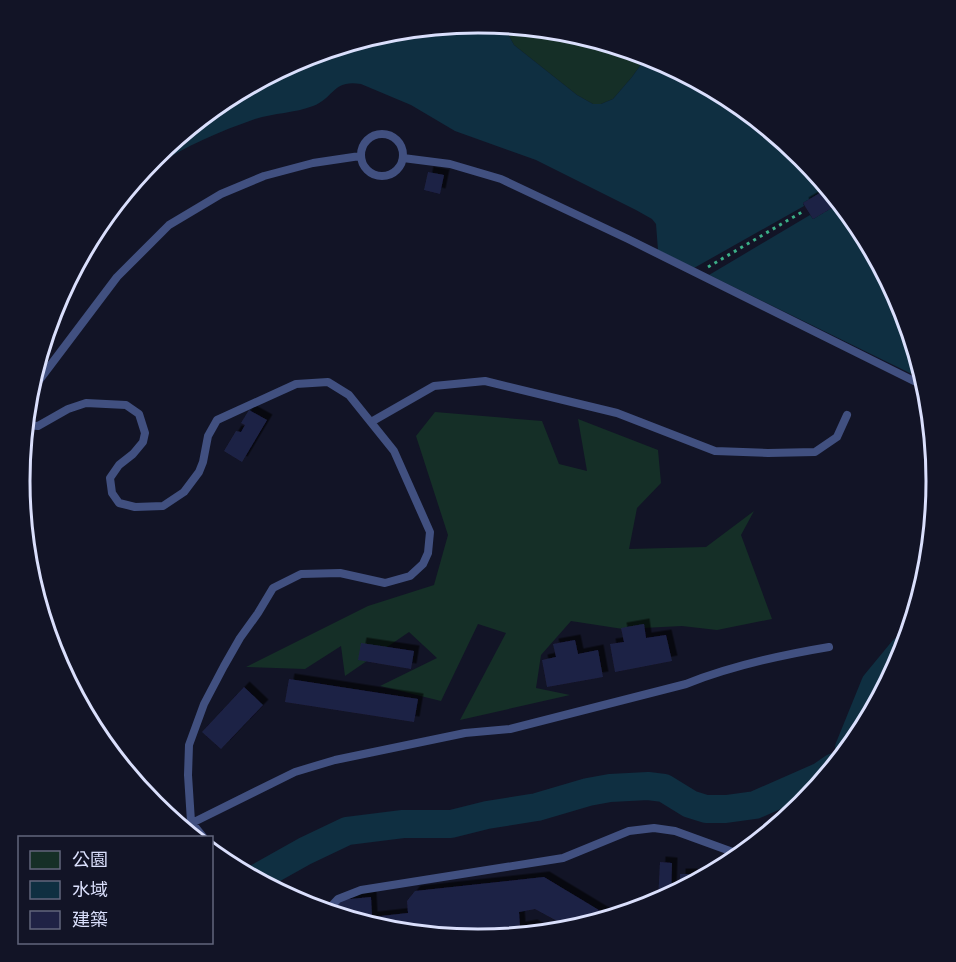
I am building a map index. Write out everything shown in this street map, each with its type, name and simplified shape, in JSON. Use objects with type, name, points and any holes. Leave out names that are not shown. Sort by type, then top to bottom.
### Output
[{"type":"lane","points":[[383,134],[396,139],[401,144],[403,158],[397,171],[384,177],[370,174],[365,169],[360,156],[364,142],[369,137],[383,134]]},
{"type":"lane","points":[[43,375],[117,277],[169,225],[221,194],[264,177],[313,163],[360,156]]},
{"type":"lane","points":[[403,158],[450,164],[501,179],[914,381]]},
{"type":"lane","points":[[34,426],[38,426],[68,409],[86,403],[126,405],[139,414],[145,433],[143,442],[119,465],[110,478],[112,494],[119,503],[135,507],[163,506],[184,492],[203,462],[208,436],[217,420],[267,395],[296,384],[328,381],[349,395],[394,451],[423,514],[430,532],[428,553],[423,564],[410,576],[385,583],[340,573],[301,574],[273,588],[219,675],[204,704],[189,745],[188,775],[192,823],[199,831]]},
{"type":"lane","points":[[371,422],[434,386],[485,381],[617,413],[715,451],[815,452],[837,437],[847,415]]},
{"type":"lane","points":[[192,823],[295,772],[335,760],[465,733],[510,729],[686,684],[708,675],[800,651],[829,647]]},
{"type":"lane","points":[[332,904],[338,898],[361,890],[562,858],[629,831],[654,828],[675,831],[730,851]]},
{"type":"path","points":[[696,273],[802,212]]},
{"type":"green space","points":[[508,34],[594,48],[641,64],[613,99],[601,104],[593,104],[577,95],[514,45]]},
{"type":"green space","points":[[435,412],[542,421],[559,464],[587,471],[578,419],[658,450],[661,483],[637,508],[629,549],[706,547],[754,511],[741,535],[772,619],[717,630],[682,626],[623,629],[571,621],[541,655],[536,688],[570,695],[460,720],[506,633],[478,624],[441,701],[380,686],[437,658],[409,632],[345,676],[341,646],[305,669],[246,667],[368,606],[434,585],[448,535],[416,436]]},
{"type":"water","points":[[449,34],[508,34],[514,45],[577,95],[593,104],[601,104],[613,99],[641,64],[676,79],[727,109],[773,144],[815,186],[850,232],[880,283],[902,337],[913,375],[658,250],[656,224],[652,219],[636,210],[536,160],[455,131],[411,105],[361,84],[345,84],[313,106],[255,119],[178,152],[165,161],[229,109],[280,79],[334,57],[391,42]]},
{"type":"pier","points":[[820,193],[833,207],[813,219],[810,215],[709,275],[694,268],[804,206],[803,203]]},
{"type":"building","points":[[428,172],[444,175],[440,194],[424,190]]},
{"type":"building","points":[[820,193],[833,207],[813,219],[803,203]]},
{"type":"building","points":[[249,410],[267,420],[242,462],[224,451],[236,431],[241,432],[245,425],[241,423]]},
{"type":"building","points":[[644,624],[646,638],[666,635],[672,661],[615,672],[610,644],[624,642],[621,628]]},
{"type":"building","points":[[575,640],[578,654],[598,650],[603,677],[547,687],[542,660],[556,657],[553,644]]},
{"type":"building","points":[[361,643],[414,651],[411,669],[358,660]]},
{"type":"building","points":[[289,679],[418,699],[414,722],[285,702]]},
{"type":"building","points":[[244,687],[263,705],[221,749],[202,732]]},
{"type":"building","points":[[660,862],[672,863],[671,885],[659,891]]},
{"type":"building","points":[[680,874],[692,874],[692,874],[680,881]]},
{"type":"building","points":[[544,877],[601,912],[558,921],[535,909],[519,912],[520,927],[478,929],[420,925],[375,917],[408,913],[407,901],[415,891]]},
{"type":"building","points":[[371,897],[372,916],[336,906],[340,900]]},
{"type":"waterway","points":[[868,701],[875,684],[881,677]]},
{"type":"waterway","points":[[264,874],[347,831],[403,824],[451,824],[487,815],[537,807],[610,788],[648,786],[664,788],[690,804],[706,809],[726,809],[755,805],[811,780]]}]
